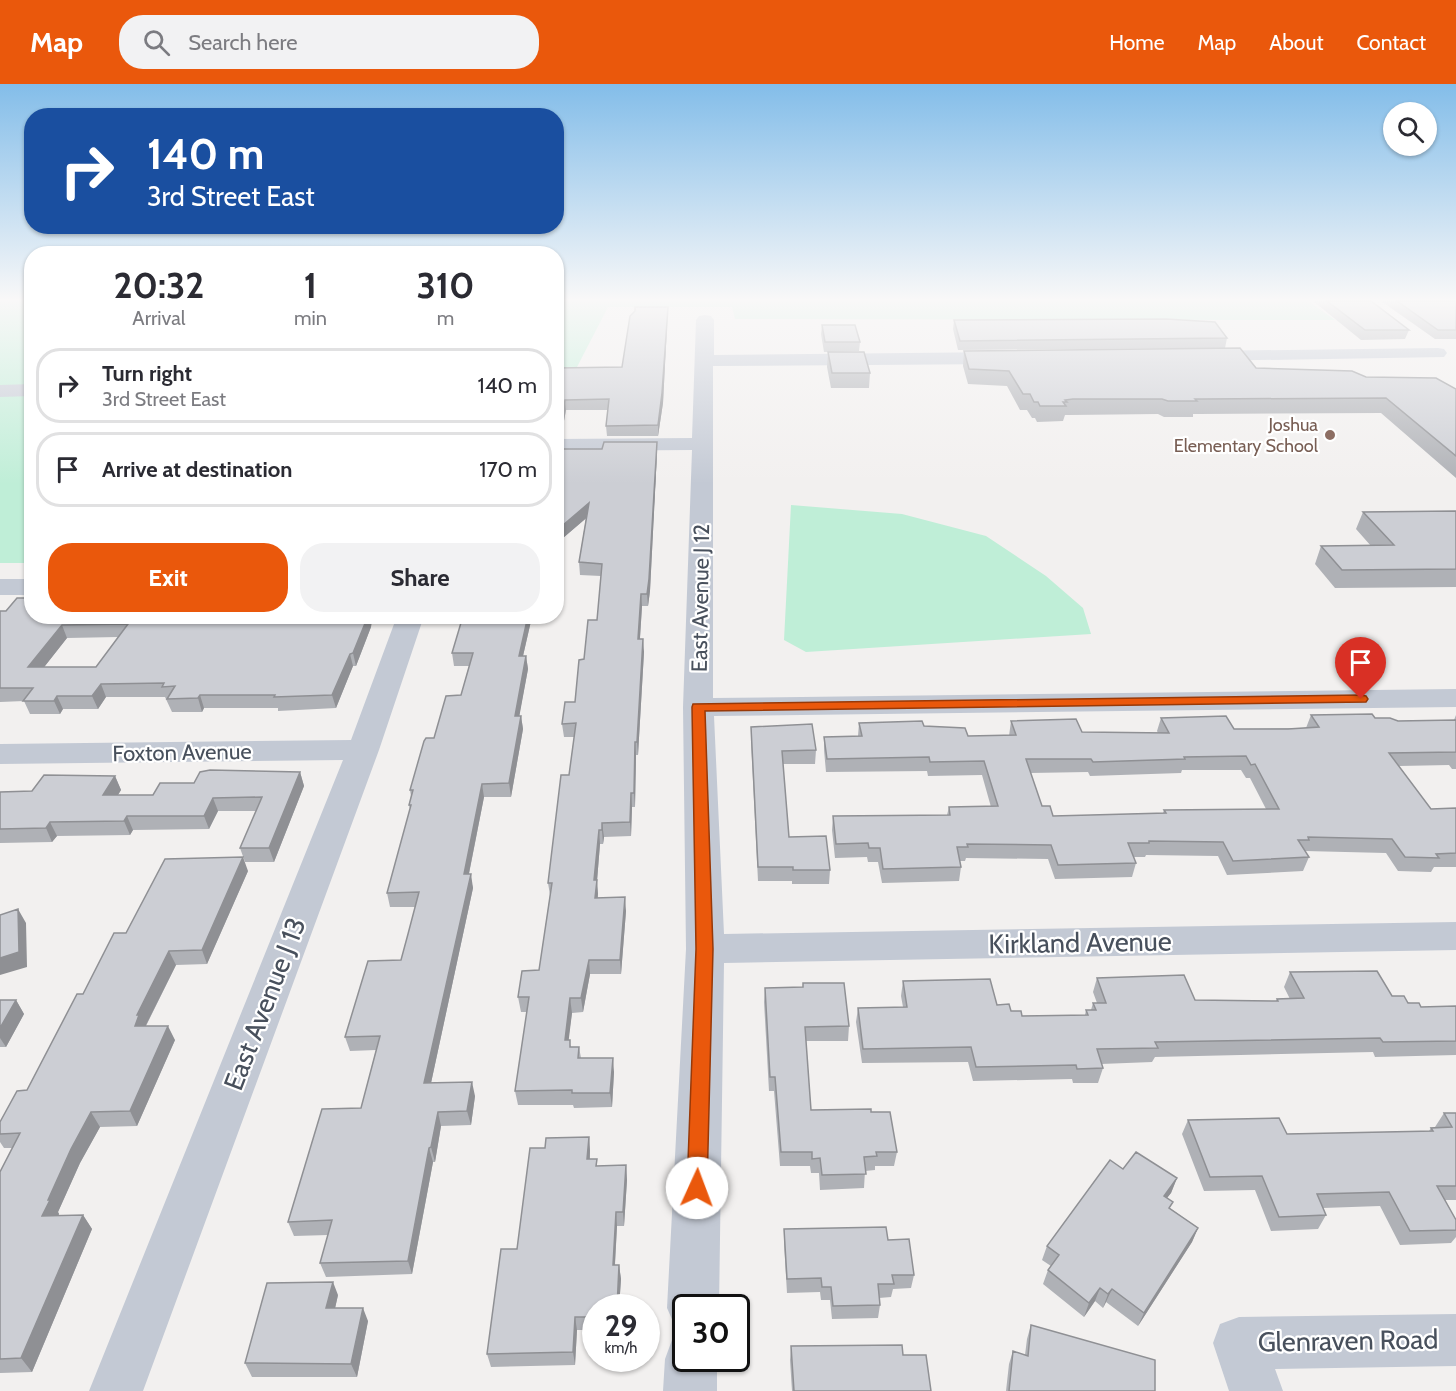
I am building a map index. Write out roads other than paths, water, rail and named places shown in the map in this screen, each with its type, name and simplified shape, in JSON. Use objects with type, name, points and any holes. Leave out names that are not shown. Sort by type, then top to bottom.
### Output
[{"type":"street","name":"East Avenue J 12","points":[[693,1294],[705,949],[698,707],[703,362]]},
{"type":"street","points":[[1182,362],[1283,367],[1310,362]]},
{"type":"street","points":[[1400,362],[1416,370]]},
{"type":"street","points":[[0,391],[24,390]]},
{"type":"street","points":[[564,445],[702,444]]},
{"type":"street","points":[[0,587],[24,586]]},
{"type":"street","name":"East Avenue J 13","points":[[116,1391],[363,750],[408,624]]},
{"type":"street","points":[[698,707],[1456,698]]},
{"type":"street","name":"Foxton Avenue","points":[[0,754],[363,750]]},
{"type":"street","name":"Kirkland Avenue","points":[[705,949],[1456,936]]},
{"type":"street","name":"Glenraven Road","points":[[1256,1391],[1239,1343],[1456,1340]]},
{"type":"street","points":[[690,1391],[691,1372]]},
{"type":"place","name":"Joshua Elementary School","points":[[1330,435]]}]
